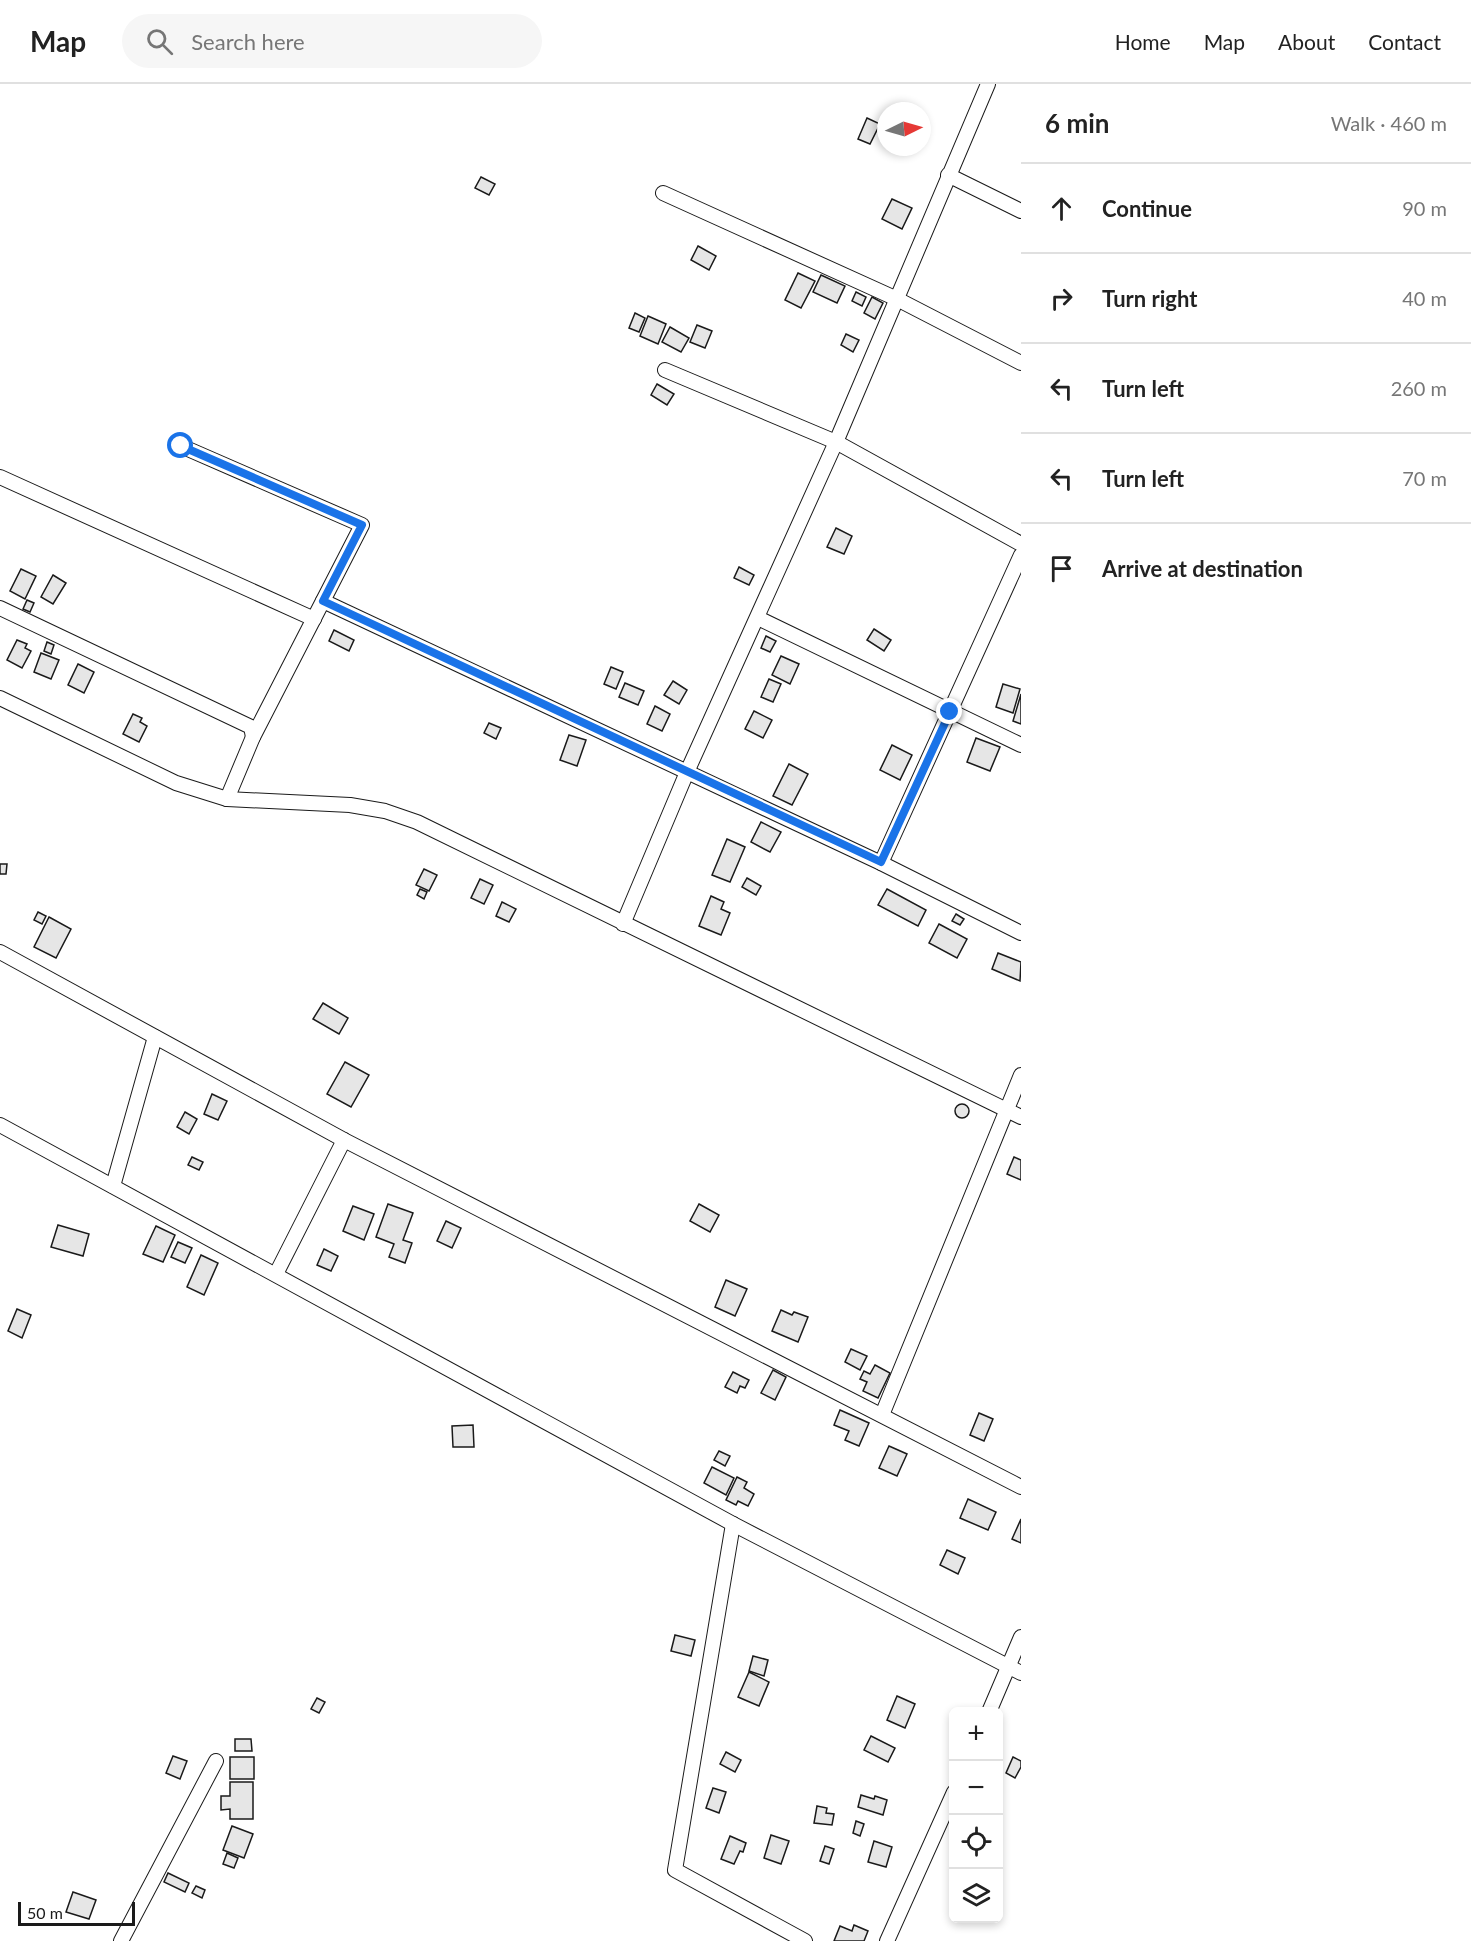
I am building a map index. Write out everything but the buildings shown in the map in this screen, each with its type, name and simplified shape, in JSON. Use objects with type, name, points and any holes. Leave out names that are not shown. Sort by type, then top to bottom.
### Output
[{"type":"street","points":[[623,924],[687,772],[836,442],[988,84]]},
{"type":"street","points":[[948,176],[1021,211]]},
{"type":"street","points":[[663,193],[897,299],[1021,363]]},
{"type":"street","points":[[665,370],[836,442],[1021,544]]},
{"type":"street","points":[[181,446],[362,525],[253,737],[226,799]]},
{"type":"street","points":[[0,477],[314,619]]},
{"type":"street","points":[[881,862],[1021,555]]},
{"type":"street","points":[[323,601],[881,862],[1021,933]]},
{"type":"street","points":[[0,608],[250,727],[253,737]]},
{"type":"street","points":[[758,618],[1021,745]]},
{"type":"street","points":[[0,698],[176,783],[226,799],[350,805],[385,811],[417,822],[1021,1118]]},
{"type":"street","points":[[0,952],[344,1140],[1021,1487]]},
{"type":"street","points":[[113,1186],[155,1037]]},
{"type":"street","points":[[882,1415],[1021,1075]]},
{"type":"street","points":[[0,1125],[733,1524],[1015,1670]]},
{"type":"street","points":[[276,1274],[344,1140]]},
{"type":"street","points":[[733,1524],[675,1870],[805,1941]]},
{"type":"street","points":[[993,1707],[1015,1670],[1021,1637]]},
{"type":"street","points":[[120,1941],[216,1761]]},
{"type":"street","points":[[887,1941],[949,1803]]},
{"type":"route","points":[[181,446],[362,525],[323,601],[881,862],[950,712]]}]
